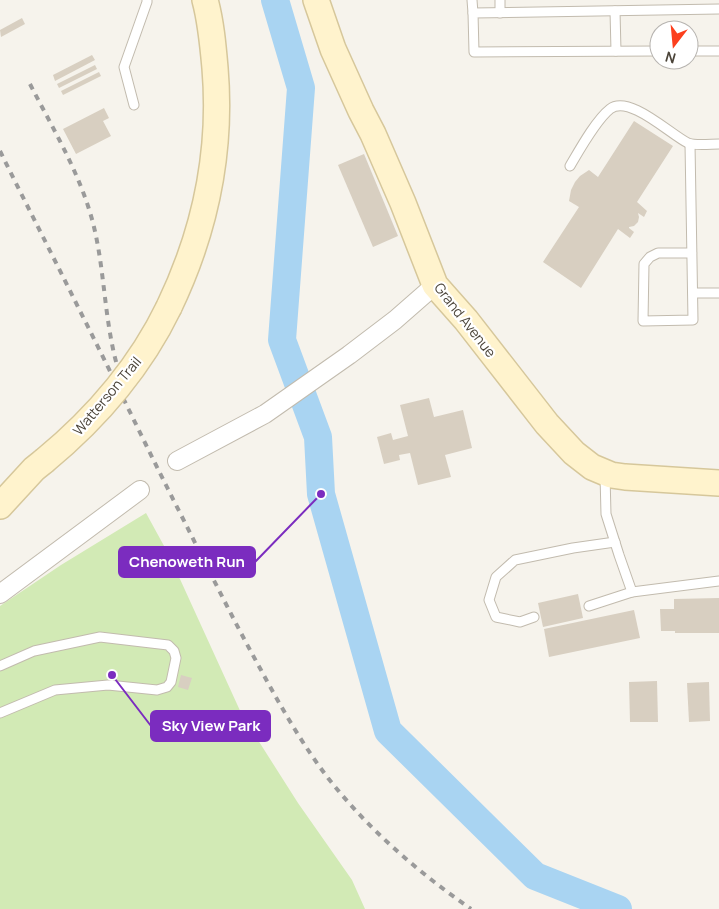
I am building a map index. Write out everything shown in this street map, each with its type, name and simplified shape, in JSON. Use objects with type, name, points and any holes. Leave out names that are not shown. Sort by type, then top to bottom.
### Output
[{"type":"street","name":"Watterson Trail","points":[[0,506],[34,469],[65,444],[94,416],[117,388],[143,353],[169,308],[180,283],[194,246],[213,168],[217,88],[214,49],[205,0]]},
{"type":"street","name":"Grand Avenue","points":[[316,0],[333,49],[403,203],[435,285],[466,320],[547,424],[574,453],[592,467],[605,472],[625,477],[719,483]]},
{"type":"street","points":[[177,460],[265,414],[349,355],[395,320],[435,285]]},
{"type":"street","points":[[0,594],[140,490]]},
{"type":"lane","points":[[134,105],[124,67],[147,0]]},
{"type":"lane","points":[[472,0],[474,52],[649,51]]},
{"type":"lane","points":[[500,0],[500,13]]},
{"type":"lane","points":[[473,13],[719,9]]},
{"type":"lane","points":[[615,11],[616,52]]},
{"type":"lane","points":[[699,51],[719,51]]},
{"type":"lane","points":[[570,166],[602,116],[612,106],[626,106],[638,110],[690,144],[719,144]]},
{"type":"lane","points":[[690,144],[693,293],[693,320],[643,321],[644,264],[650,257],[658,253],[692,253]]},
{"type":"lane","points":[[693,293],[719,293]]},
{"type":"lane","points":[[605,472],[606,514],[632,592]]},
{"type":"lane","points":[[534,618],[520,622],[496,617],[489,600],[496,577],[515,560],[573,548],[615,542]]},
{"type":"lane","points":[[589,606],[632,592],[719,581]]},
{"type":"lane","points":[[0,666],[34,650],[100,637],[168,645],[174,651],[176,658],[171,682],[167,687],[156,690],[108,685],[55,690],[0,713]]},
{"type":"green space","points":[[146,513],[169,555],[242,715],[298,803],[352,880],[365,909],[0,909],[0,606],[61,565]]},
{"type":"building","points":[[22,18],[25,24],[1,37],[0,30]]},
{"type":"building","points":[[92,55],[95,60],[55,81],[53,75]]},
{"type":"building","points":[[95,65],[97,69],[59,88],[57,84]]},
{"type":"building","points":[[99,72],[101,76],[63,95],[61,91]]},
{"type":"building","points":[[104,108],[109,118],[103,121],[111,136],[76,154],[63,129]]},
{"type":"building","points":[[634,121],[673,146],[637,202],[647,211],[644,217],[638,213],[638,222],[634,226],[629,227],[634,232],[630,238],[618,229],[581,288],[543,262],[579,207],[569,201],[575,182],[589,170],[598,177]]},
{"type":"building","points":[[364,154],[398,236],[373,247],[338,165]]},
{"type":"building","points":[[429,398],[434,417],[463,410],[472,448],[445,455],[451,477],[418,485],[410,453],[399,455],[400,460],[384,464],[377,437],[391,433],[393,440],[408,436],[400,405]]},
{"type":"building","points":[[578,594],[583,618],[543,627],[538,603]]},
{"type":"building","points":[[719,598],[719,633],[675,633],[675,631],[661,631],[660,609],[674,609],[674,599]]},
{"type":"building","points":[[634,610],[640,638],[549,657],[544,629]]},
{"type":"building","points":[[181,675],[192,678],[188,690],[178,687]]},
{"type":"building","points":[[657,681],[658,722],[630,722],[629,682]]},
{"type":"building","points":[[709,682],[710,721],[689,722],[687,683]]},
{"type":"waterway","points":[[275,0],[301,88],[282,340],[318,437],[321,494],[388,731],[535,876],[618,909]]},
{"type":"railway","points":[[30,84],[65,152],[88,205],[99,253],[112,344],[125,391]]},
{"type":"railway","points":[[0,151],[228,609],[301,739],[328,778],[360,815],[413,865],[471,909]]},
{"type":"place","name":"Chenoweth Run","points":[[321,494]]},
{"type":"place","name":"Sky View Park","points":[[112,675]]}]
